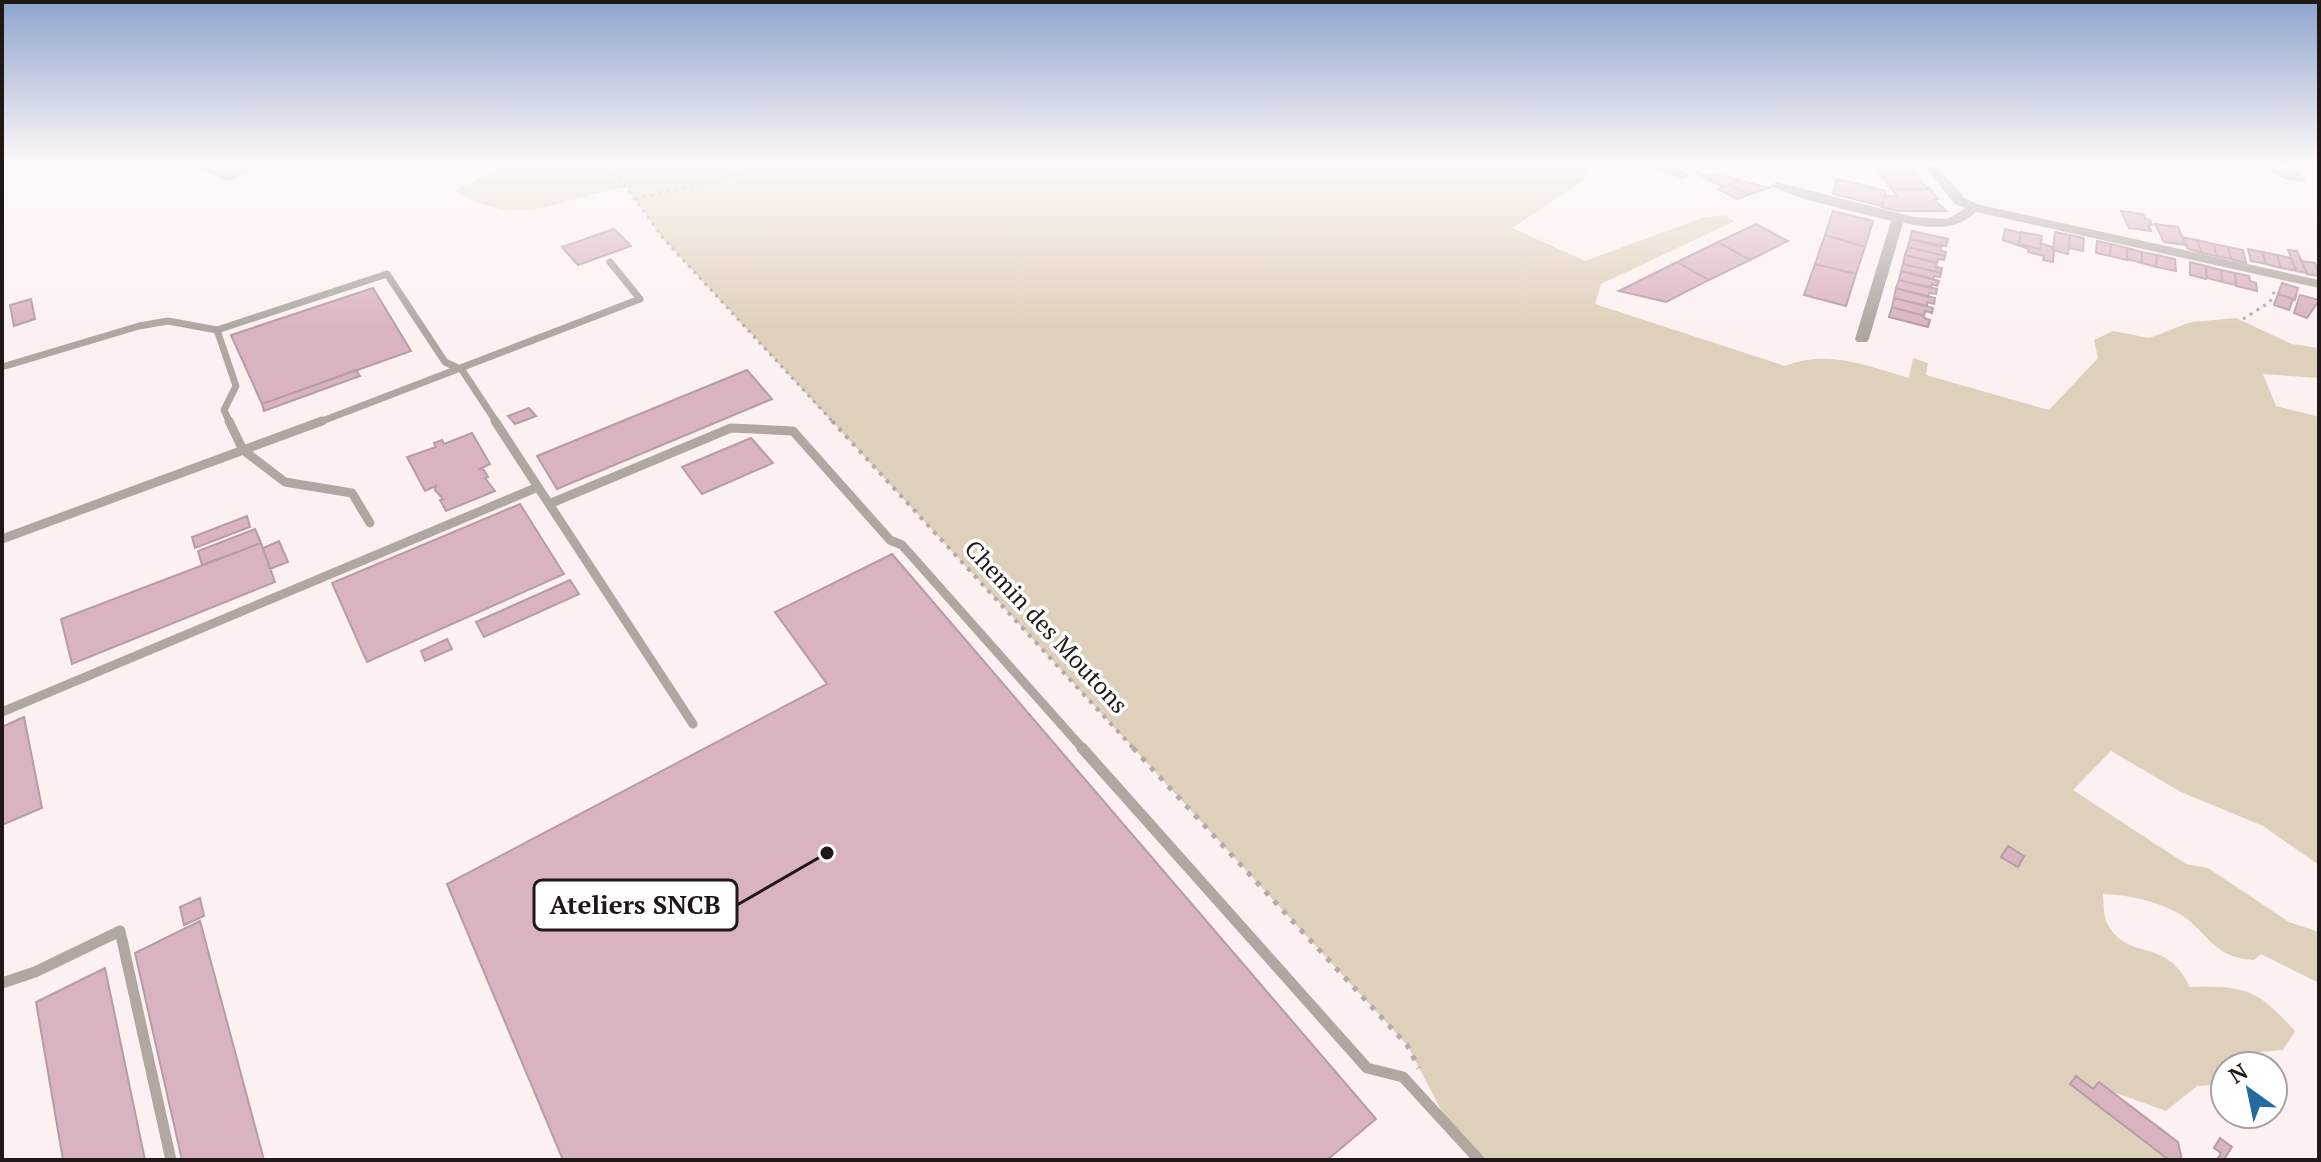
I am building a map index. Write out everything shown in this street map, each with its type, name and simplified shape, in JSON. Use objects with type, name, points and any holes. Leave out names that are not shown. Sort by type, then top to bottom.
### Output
[{"type":"street","points":[[1862,339],[1898,219]]},
{"type":"street","points":[[1908,219],[1946,224],[1957,219]]},
{"type":"street","points":[[2028,219],[2319,284]]},
{"type":"lane","points":[[2,539],[462,370],[640,299],[610,262]]},
{"type":"lane","points":[[2,367],[139,326],[168,321],[217,330],[387,274],[445,362],[462,370],[693,724]]},
{"type":"lane","points":[[217,330],[236,386],[224,410],[243,450],[285,482],[352,493],[370,523]]},
{"type":"lane","points":[[549,504],[731,428],[793,431],[890,540],[902,545],[1367,1068],[1403,1077],[1479,1160]]},
{"type":"lane","points":[[2,712],[538,487]]},
{"type":"lane","points":[[2,983],[35,972],[120,931],[171,1160]]},
{"type":"path","name":"Chemin des Moutons","points":[[650,219],[663,238],[1407,1045],[1421,1072]]},
{"type":"path","points":[[2243,319],[2270,302],[2278,282],[2277,274]]},
{"type":"shaded area","points":[[649,219],[1525,219],[1512,228],[1585,261],[1699,219],[1732,219],[1735,221],[1601,284],[1595,304],[1785,366],[1800,361],[1831,359],[1863,364],[1909,378],[1913,358],[1928,363],[1926,375],[2049,410],[2098,358],[2094,340],[2113,331],[2149,338],[2191,322],[2236,318],[2292,344],[2319,348],[2319,378],[2263,374],[2276,406],[2319,417],[2319,865],[2263,826],[2181,792],[2111,751],[2073,790],[2186,864],[2208,868],[2289,922],[2319,932],[2319,983],[2261,954],[2254,960],[2228,954],[2210,942],[2187,919],[2167,908],[2140,899],[2103,894],[2106,922],[2126,943],[2170,961],[2190,987],[2238,989],[2260,998],[2295,1031],[2283,1050],[2209,1050],[2209,1085],[2197,1086],[2166,1111],[2113,1092],[2103,1106],[2175,1160],[1479,1160],[1450,1127],[1407,1045],[663,238]]},
{"type":"building","points":[[1830,219],[1873,221],[1865,247],[1825,235]]},
{"type":"building","points":[[2125,219],[2147,219],[2152,225],[2148,225],[2151,231],[2129,228]]},
{"type":"building","points":[[1756,224],[1788,241],[1750,260],[1718,242]]},
{"type":"building","points":[[2155,224],[2178,227],[2186,245],[2164,242]]},
{"type":"building","points":[[614,229],[631,246],[578,265],[562,247]]},
{"type":"building","points":[[2005,229],[2021,233],[2019,244],[2040,249],[2041,243],[2054,248],[2053,262],[2003,240]]},
{"type":"building","points":[[1912,231],[1948,239],[1946,246],[1910,239]]},
{"type":"building","points":[[2021,232],[2042,236],[2040,249],[2019,244]]},
{"type":"building","points":[[2055,232],[2070,235],[2068,254],[2053,250]]},
{"type":"building","points":[[1825,235],[1865,247],[1856,274],[1815,264]]},
{"type":"building","points":[[2070,235],[2084,238],[2083,251],[2069,248]]},
{"type":"building","points":[[2182,237],[2197,240],[2202,253],[2188,249]]},
{"type":"building","points":[[1910,239],[1941,247],[1940,250],[1946,252],[1945,256],[1908,247]]},
{"type":"building","points":[[2197,240],[2214,244],[2216,256],[2202,253]]},
{"type":"building","points":[[2097,241],[2111,244],[2110,256],[2096,253]]},
{"type":"building","points":[[1718,242],[1750,260],[1709,280],[1677,262]]},
{"type":"building","points":[[2111,244],[2127,248],[2127,260],[2110,256]]},
{"type":"building","points":[[2214,244],[2228,247],[2231,259],[2216,256]]},
{"type":"building","points":[[1908,247],[1945,256],[1944,260],[1938,259],[1937,263],[1905,255]]},
{"type":"building","points":[[2228,247],[2243,250],[2246,263],[2231,259]]},
{"type":"building","points":[[2127,248],[2142,252],[2142,263],[2127,259]]},
{"type":"building","points":[[2248,249],[2262,252],[2266,264],[2251,261]]},
{"type":"building","points":[[2288,250],[2297,251],[2307,273],[2296,271]]},
{"type":"building","points":[[2142,252],[2157,255],[2156,267],[2142,263]]},
{"type":"building","points":[[2263,252],[2277,255],[2281,268],[2266,264]]},
{"type":"building","points":[[1905,255],[1937,263],[1936,267],[1942,268],[1941,273],[1903,264]]},
{"type":"building","points":[[2157,255],[2175,259],[2176,271],[2156,267]]},
{"type":"building","points":[[2277,255],[2291,258],[2297,271],[2281,268]]},
{"type":"building","points":[[2301,261],[2315,263],[2319,276],[2307,274]]},
{"type":"building","points":[[1677,262],[1709,280],[1666,302],[1619,291]]},
{"type":"building","points":[[2190,262],[2206,266],[2206,279],[2190,275]]},
{"type":"building","points":[[1815,264],[1856,274],[1846,306],[1804,295]]},
{"type":"building","points":[[1903,264],[1941,273],[1940,277],[1934,276],[1933,279],[1901,271]]},
{"type":"building","points":[[2206,266],[2221,270],[2222,282],[2207,278]]},
{"type":"building","points":[[2221,270],[2235,273],[2236,285],[2222,282]]},
{"type":"building","points":[[1901,271],[1939,281],[1937,286],[1932,284],[1931,288],[1899,280]]},
{"type":"building","points":[[2235,273],[2249,276],[2250,281],[2256,283],[2257,291],[2236,286]]},
{"type":"building","points":[[1899,280],[1937,289],[1936,294],[1929,293],[1928,297],[1896,288]]},
{"type":"building","points":[[2282,283],[2298,288],[2295,300],[2278,294]]},
{"type":"building","points":[[373,288],[411,351],[262,404],[231,335]]},
{"type":"building","points":[[1896,288],[1935,298],[1934,304],[1927,302],[1927,306],[1894,298]]},
{"type":"building","points":[[2278,294],[2293,299],[2289,310],[2274,305]]},
{"type":"building","points":[[2300,295],[2319,300],[2307,318],[2294,313]]},
{"type":"building","points":[[1894,298],[1933,308],[1932,313],[1925,311],[1924,316],[1892,307]]},
{"type":"building","points":[[31,299],[35,319],[14,326],[10,305]]},
{"type":"building","points":[[1892,307],[1924,316],[1930,320],[1928,327],[1889,317]]},
{"type":"building","points":[[356,370],[360,376],[264,411],[262,404]]},
{"type":"building","points":[[747,370],[772,399],[557,489],[537,456]]},
{"type":"building","points":[[529,408],[536,416],[515,424],[508,416]]},
{"type":"building","points":[[472,433],[490,464],[480,469],[484,470],[488,477],[485,478],[495,491],[446,511],[440,500],[443,499],[435,490],[436,486],[425,491],[407,457],[436,447],[434,443],[442,440],[444,444]]},
{"type":"building","points":[[751,438],[773,463],[702,494],[682,467]]},
{"type":"building","points":[[520,504],[564,574],[367,662],[332,583]]},
{"type":"building","points":[[247,516],[250,527],[195,548],[192,537]]},
{"type":"building","points":[[255,529],[261,543],[202,565],[198,551]]},
{"type":"building","points":[[279,541],[288,562],[270,569],[263,548]]},
{"type":"building","points":[[261,543],[275,582],[72,664],[61,619]]},
{"type":"building","points":[[892,554],[1376,1119],[1327,1160],[563,1160],[447,884],[827,684],[775,612]]},
{"type":"building","points":[[570,580],[579,594],[484,637],[476,622]]},
{"type":"building","points":[[447,639],[452,649],[425,661],[421,651]]},
{"type":"building","points":[[24,717],[42,808],[2,825],[2,727]]},
{"type":"building","points":[[2008,846],[2024,856],[2018,867],[2001,857]]},
{"type":"building","points":[[200,898],[204,916],[184,925],[180,907]]},
{"type":"building","points":[[200,921],[264,1160],[182,1160],[135,953]]},
{"type":"building","points":[[105,968],[145,1160],[63,1160],[36,1002]]},
{"type":"building","points":[[2076,1076],[2093,1089],[2099,1082],[2178,1142],[2182,1160],[2169,1160],[2070,1084]]},
{"type":"building","points":[[2220,1138],[2232,1147],[2225,1158],[2227,1160],[2217,1160],[2221,1153],[2214,1148]]},
{"type":"place","name":"Ateliers SNCB","points":[[827,853]]}]
